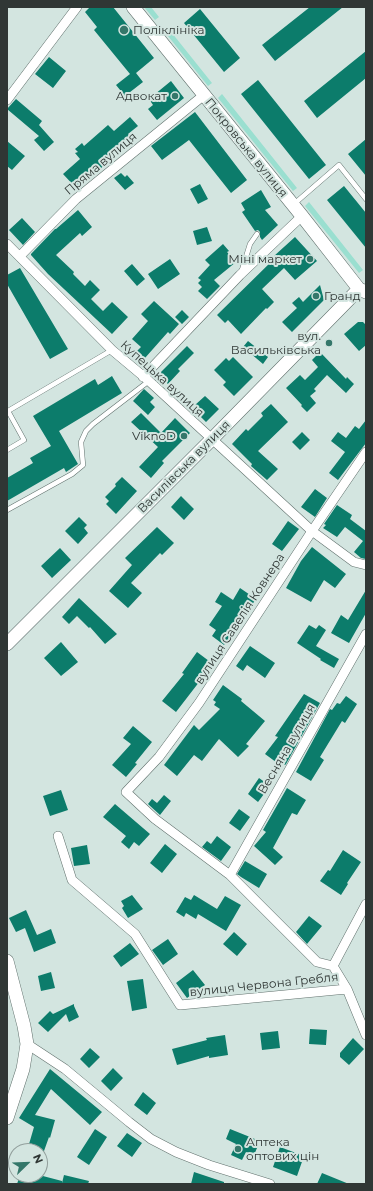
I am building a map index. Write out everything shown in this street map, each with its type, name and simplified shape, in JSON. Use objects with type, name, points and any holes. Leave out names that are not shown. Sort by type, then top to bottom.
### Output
[{"type":"main road","name":"Покровська вулиця","points":[[133,7],[364,294]]},
{"type":"main road","name":"Василівська вулиця","points":[[7,644],[211,440],[364,294]]},
{"type":"main road","points":[[7,961],[24,1026],[26,1044],[26,1057],[7,1118]]},
{"type":"street","points":[[7,100],[77,7]]},
{"type":"street","name":"Пряма вулиця","points":[[20,256],[76,200],[204,95]]},
{"type":"street","points":[[146,379],[240,275],[302,216]]},
{"type":"street","name":"Купецька вулиця","points":[[7,244],[112,350],[146,379],[312,531],[354,562],[366,565]]},
{"type":"street","name":"вулиця Савелія Ковнера","points":[[126,792],[159,757],[199,703],[366,452]]},
{"type":"street","name":"Весняна вулиця","points":[[230,875],[366,634]]},
{"type":"street","name":"вулиця Червона Гребля","points":[[126,792],[155,819],[230,875],[317,962],[333,966],[347,989],[366,1035]]},
{"type":"street","name":"вулиця Червона Гребля","points":[[58,836],[72,880],[135,934],[180,1006],[347,989]]},
{"type":"street","points":[[333,966],[366,904]]},
{"type":"street","points":[[26,1044],[65,1069],[151,1139],[176,1152],[209,1165],[270,1184]]},
{"type":"lane","points":[[293,205],[339,166],[366,199]]},
{"type":"lane","points":[[240,275],[250,244],[257,234]]},
{"type":"lane","points":[[7,450],[24,440],[8,412],[112,350]]},
{"type":"lane","points":[[7,510],[72,474],[83,465],[81,442],[86,431],[146,379]]},
{"type":"green space","points":[[144,7],[151,7],[159,17],[155,20]]},
{"type":"green space","points":[[168,28],[212,83],[208,86],[164,31]]},
{"type":"green space","points":[[222,94],[297,188],[293,191],[218,98]]},
{"type":"green space","points":[[309,202],[363,270],[359,273],[305,206]]},
{"type":"building","points":[[90,7],[113,7],[154,58],[136,73],[143,82],[125,96],[116,85],[130,74],[94,30],[97,27],[85,12]]},
{"type":"building","points":[[310,7],[343,7],[275,61],[262,45]]},
{"type":"building","points":[[200,9],[240,58],[224,72],[184,23]]},
{"type":"building","points":[[366,51],[366,78],[317,118],[304,101]]},
{"type":"building","points":[[49,57],[66,71],[53,88],[35,74]]},
{"type":"building","points":[[258,80],[326,165],[309,179],[241,94]]},
{"type":"building","points":[[171,81],[184,98],[157,120],[148,109],[153,105],[149,99]]},
{"type":"building","points":[[16,99],[42,121],[39,125],[54,142],[44,151],[34,140],[39,136],[7,109]]},
{"type":"building","points":[[195,112],[247,180],[231,193],[189,140],[162,160],[151,146]]},
{"type":"building","points":[[130,117],[138,126],[128,134],[133,140],[110,158],[108,162],[77,189],[63,174],[80,159],[75,153],[78,152],[75,149],[82,143],[84,146],[108,125],[114,131]]},
{"type":"building","points":[[366,139],[366,176],[348,154]]},
{"type":"building","points":[[7,141],[25,156],[12,170],[7,166]]},
{"type":"building","points":[[121,173],[125,177],[127,175],[134,183],[125,190],[114,178]]},
{"type":"building","points":[[200,184],[208,199],[198,204],[190,189]]},
{"type":"building","points":[[344,186],[366,213],[366,248],[327,200]]},
{"type":"building","points":[[261,190],[271,207],[265,210],[278,225],[262,240],[260,237],[260,232],[258,230],[255,231],[242,212],[245,210],[241,203]]},
{"type":"building","points":[[78,210],[92,227],[82,236],[80,233],[56,255],[74,272],[73,274],[85,286],[90,280],[100,290],[91,299],[103,311],[112,302],[128,317],[112,334],[48,274],[31,255],[55,229]]},
{"type":"building","points":[[22,218],[35,232],[23,245],[9,230]]},
{"type":"building","points":[[207,227],[212,241],[197,245],[193,231]]},
{"type":"building","points":[[295,237],[317,261],[295,280],[284,268],[262,289],[274,302],[267,309],[266,308],[241,334],[228,320],[225,323],[217,315],[275,258],[274,256]]},
{"type":"building","points":[[223,244],[229,251],[227,252],[236,262],[214,280],[220,286],[207,299],[198,291],[202,287],[198,283],[201,280],[198,278],[210,265],[205,260]]},
{"type":"building","points":[[170,259],[180,274],[158,289],[148,274]]},
{"type":"building","points":[[132,264],[145,279],[137,286],[124,271]]},
{"type":"building","points":[[20,268],[68,349],[50,359],[7,284],[7,275]]},
{"type":"building","points":[[320,285],[324,300],[292,332],[282,322],[297,308],[292,303],[299,297],[303,302]]},
{"type":"building","points":[[154,301],[179,324],[170,334],[168,332],[145,358],[137,351],[141,347],[132,339],[148,321],[141,314]]},
{"type":"building","points":[[182,310],[189,317],[182,324],[175,317]]},
{"type":"building","points":[[358,322],[363,322],[366,325],[366,345],[359,351],[344,334]]},
{"type":"building","points":[[248,341],[268,357],[263,364],[243,347]]},
{"type":"building","points":[[187,346],[194,353],[178,369],[180,371],[168,384],[158,375]]},
{"type":"building","points":[[320,352],[346,379],[347,377],[354,384],[346,393],[327,375],[314,389],[316,391],[310,396],[316,403],[307,412],[286,388],[300,375],[305,380],[318,367],[312,360]]},
{"type":"building","points":[[233,357],[253,377],[234,396],[223,385],[226,382],[214,370],[226,358],[229,361]]},
{"type":"building","points":[[112,376],[122,393],[59,431],[78,464],[66,472],[64,468],[7,501],[7,478],[33,463],[30,458],[51,446],[33,416],[95,379],[98,385]]},
{"type":"building","points":[[144,389],[154,398],[150,402],[155,407],[148,415],[133,401]]},
{"type":"building","points":[[205,396],[219,409],[206,422],[197,413],[200,410],[195,405]]},
{"type":"building","points":[[271,404],[288,422],[258,451],[278,469],[267,480],[251,466],[252,464],[232,444],[246,429],[248,431],[263,416],[261,413]]},
{"type":"building","points":[[141,413],[161,433],[175,418],[190,433],[162,461],[164,463],[151,478],[139,467],[158,447],[131,422]]},
{"type":"building","points":[[366,420],[366,443],[338,480],[329,473],[345,452],[331,441],[338,432],[346,438],[355,426],[359,429]]},
{"type":"building","points":[[302,432],[310,440],[300,450],[292,442]]},
{"type":"building","points":[[122,477],[137,491],[116,514],[106,504],[109,501],[105,497],[116,486],[115,484]]},
{"type":"building","points":[[315,489],[327,498],[315,517],[301,507]]},
{"type":"building","points":[[181,496],[194,509],[184,520],[171,507]]},
{"type":"building","points":[[337,505],[352,515],[350,519],[366,531],[366,559],[361,558],[354,552],[363,541],[345,527],[337,537],[323,528],[326,525],[324,524]]},
{"type":"building","points":[[79,517],[87,525],[84,528],[88,533],[78,544],[65,531]]},
{"type":"building","points":[[288,521],[299,529],[282,551],[272,544]]},
{"type":"building","points":[[157,527],[174,543],[162,555],[160,553],[131,583],[142,593],[128,608],[109,591],[132,565],[125,558]]},
{"type":"building","points":[[312,547],[346,574],[335,588],[324,580],[311,602],[286,588],[301,561]]},
{"type":"building","points":[[60,548],[71,560],[52,578],[41,566]]},
{"type":"building","points":[[240,588],[256,599],[224,645],[212,636],[216,630],[209,625],[222,606],[215,602],[221,592],[233,600]]},
{"type":"building","points":[[366,590],[366,613],[349,643],[331,633],[341,615],[348,620]]},
{"type":"building","points":[[79,598],[117,634],[105,644],[90,627],[89,628],[77,616],[69,624],[62,617]]},
{"type":"building","points":[[309,625],[316,629],[319,625],[326,630],[316,646],[339,659],[334,668],[320,660],[321,659],[297,643]]},
{"type":"building","points":[[61,642],[78,662],[61,676],[44,658]]},
{"type":"building","points":[[250,646],[275,663],[265,678],[247,665],[243,671],[236,666]]},
{"type":"building","points":[[197,652],[213,664],[176,712],[162,701],[184,674],[182,673]]},
{"type":"building","points":[[223,685],[242,699],[241,701],[265,721],[246,744],[249,746],[238,757],[219,739],[202,761],[194,755],[177,776],[164,765],[194,725],[199,730],[220,709],[214,705],[216,702],[213,700]]},
{"type":"building","points":[[304,694],[320,703],[286,764],[285,765],[282,763],[280,765],[265,754],[278,737],[275,736]]},
{"type":"building","points":[[346,696],[357,704],[345,723],[342,721],[320,757],[324,760],[311,781],[296,772],[330,709],[332,710],[337,703],[340,704]]},
{"type":"building","points":[[133,726],[152,742],[126,777],[112,765],[131,744],[123,738]]},
{"type":"building","points":[[259,778],[270,786],[258,802],[248,794]]},
{"type":"building","points":[[287,788],[306,800],[297,815],[292,813],[273,848],[283,857],[275,865],[254,846],[266,832],[263,830]]},
{"type":"building","points":[[61,790],[68,810],[50,816],[43,796]]},
{"type":"building","points":[[164,795],[171,801],[160,815],[148,804],[152,799],[157,803]]},
{"type":"building","points":[[115,804],[150,834],[139,846],[134,842],[129,849],[121,842],[126,836],[103,817]]},
{"type":"building","points":[[239,809],[250,817],[240,831],[229,823]]},
{"type":"building","points":[[217,836],[231,847],[221,861],[202,847],[207,841],[211,844]]},
{"type":"building","points":[[165,844],[177,854],[162,873],[150,863]]},
{"type":"building","points":[[87,845],[90,864],[74,866],[71,848]]},
{"type":"building","points":[[343,850],[361,862],[341,895],[320,881],[328,870],[330,871]]},
{"type":"building","points":[[245,861],[267,874],[259,888],[237,874]]},
{"type":"building","points":[[132,895],[143,909],[128,918],[122,908],[124,906],[121,901]]},
{"type":"building","points":[[194,895],[217,909],[225,896],[241,905],[226,931],[198,914],[196,919],[186,913],[184,917],[176,912],[185,897],[191,900]]},
{"type":"building","points":[[26,910],[37,935],[51,929],[56,943],[34,952],[25,928],[16,932],[9,918]]},
{"type":"building","points":[[309,916],[322,926],[307,944],[296,932]]},
{"type":"building","points":[[234,932],[247,944],[237,956],[223,944]]},
{"type":"building","points":[[168,939],[178,954],[163,965],[152,950]]},
{"type":"building","points":[[130,943],[139,954],[121,967],[113,956]]},
{"type":"building","points":[[193,970],[205,985],[187,998],[176,983]]},
{"type":"building","points":[[51,972],[55,988],[41,991],[38,976]]},
{"type":"building","points":[[143,979],[147,1008],[132,1011],[127,981]]},
{"type":"building","points":[[74,1004],[79,1017],[69,1022],[66,1014],[48,1032],[38,1023],[50,1011],[53,1014]]},
{"type":"building","points":[[310,1029],[327,1030],[326,1045],[309,1044]]},
{"type":"building","points":[[278,1031],[280,1048],[262,1050],[260,1033]]},
{"type":"building","points":[[225,1035],[228,1055],[209,1058],[209,1056],[177,1065],[172,1049],[207,1040],[206,1038]]},
{"type":"building","points":[[353,1038],[364,1049],[349,1065],[340,1057],[340,1053]]},
{"type":"building","points":[[90,1048],[100,1057],[89,1068],[80,1059]]},
{"type":"building","points":[[113,1068],[123,1078],[111,1091],[101,1081]]},
{"type":"building","points":[[50,1069],[102,1112],[90,1125],[51,1089],[35,1115],[55,1120],[50,1138],[49,1137],[47,1143],[29,1143],[34,1127],[19,1118]]},
{"type":"building","points":[[143,1092],[156,1103],[147,1115],[134,1105]]},
{"type":"building","points":[[95,1129],[107,1137],[89,1165],[77,1157]]},
{"type":"building","points":[[230,1129],[260,1141],[254,1155],[246,1152],[242,1160],[231,1155],[236,1144],[226,1139]]},
{"type":"building","points":[[127,1133],[142,1143],[132,1157],[117,1146]]},
{"type":"building","points":[[280,1147],[304,1156],[297,1176],[273,1167]]},
{"type":"building","points":[[194,1172],[224,1182],[224,1184],[191,1184]]},
{"type":"building","points":[[322,1173],[349,1184],[317,1184]]},
{"type":"building","points":[[64,1175],[89,1181],[88,1184],[17,1184],[48,1183],[48,1177],[62,1181],[62,1183]]},
{"type":"place","name":"Поліклініка","points":[[124,30]]},
{"type":"place","name":"Адвокат","points":[[175,96]]},
{"type":"place","name":"Міні маркет","points":[[310,259]]},
{"type":"place","name":"Гранд","points":[[316,296]]},
{"type":"place","name":"вул. Васильківська","points":[[329,343]]},
{"type":"place","name":"ViknoD","points":[[184,436]]},
{"type":"place","name":"Аптека оптових цін","points":[[238,1149]]}]
